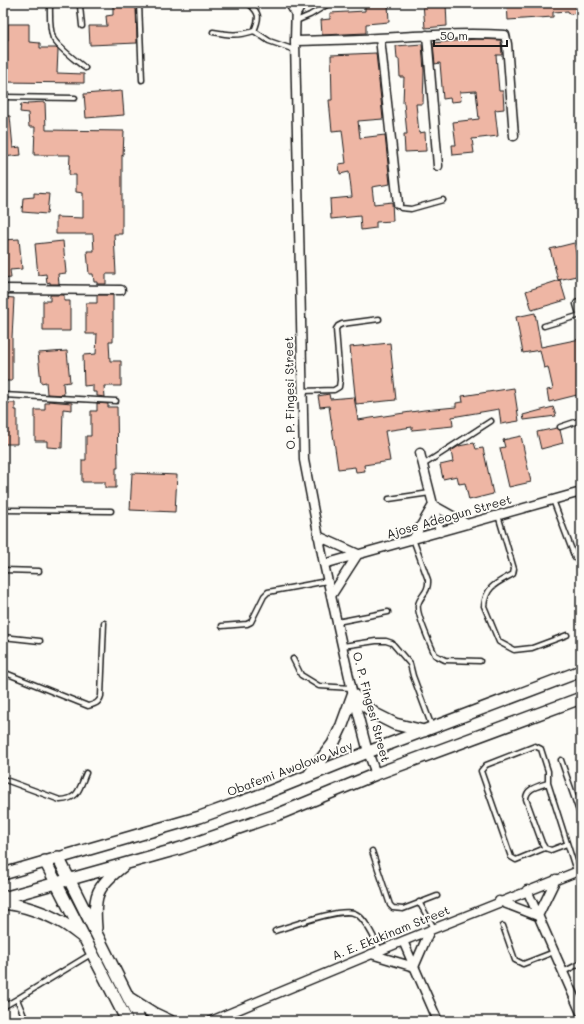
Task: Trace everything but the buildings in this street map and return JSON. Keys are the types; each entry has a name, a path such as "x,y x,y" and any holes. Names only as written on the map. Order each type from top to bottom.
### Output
{"main road":[{"name":"Obafemi Awolowo Way","path":"3,874 200,817 581,671"},
{"path":"309,776 333,744 342,725 352,692 376,714 396,724 429,730"},
{"path":"3,898 181,848 279,814 376,774 581,698"},
{"path":"58,857 91,937"},
{"path":"45,861 56,882 128,998 140,1021"},
{"path":"126,864 108,878 99,891 94,908 91,937 93,953 127,1021"},
{"path":"3,903 18,904 34,910 91,937"},
{"path":"128,998 170,1021"}],"street":[{"path":"290,3 296,17"},
{"name":"O. P. Fingesi Street","path":"296,3 295,50 304,460 318,536 352,692 368,752 376,774"},
{"path":"296,17 302,3"},
{"path":"295,41 427,35 505,35 514,136"},
{"path":"427,35 438,166"},
{"path":"380,38 398,204"},
{"path":"3,289 121,290"},
{"path":"579,303 581,315"},
{"path":"420,453 440,532"},
{"name":"Ajose Adeogun Street","path":"324,564 581,492"},
{"path":"433,505 467,524"},
{"path":"413,540 433,505"},
{"path":"318,536 358,554 331,596"},
{"name":"A. E. Ekukinam Street","path":"211,1021 380,950 578,870"},
{"path":"538,916 556,879"},
{"path":"527,890 581,1013"},
{"path":"499,902 538,916"},
{"path":"414,967 432,929"},
{"path":"403,941 438,1021"},
{"path":"371,954 414,967"}],"lane":[{"path":"81,3 82,26"},
{"path":"139,3 142,80"},
{"path":"213,32 242,35 254,31 258,21 256,10 248,3"},
{"path":"296,17 310,15 330,3"},
{"path":"50,4 50,22 54,38 58,44 85,68"},
{"path":"254,31 269,41 295,50"},
{"path":"3,97 75,98"},
{"path":"398,204 401,208 411,209 443,200"},
{"path":"544,326 581,315"},
{"path":"302,392 334,390 339,387 340,380 336,329 338,326 342,324 379,319"},
{"path":"3,395 116,401"},
{"path":"560,427 581,420"},
{"path":"423,466 491,421"},
{"path":"389,499 430,493"},
{"path":"553,500 574,558"},
{"path":"3,510 111,511"},
{"path":"498,515 514,569 513,574 492,585 484,602 484,606 499,642 514,650 532,648 567,635"},
{"path":"413,540 428,580 428,585 424,595 418,603 418,611 435,656 445,660 480,661"},
{"path":"3,570 39,571"},
{"path":"222,626 247,624 251,622 264,596 268,592 328,581"},
{"path":"337,622 388,612"},
{"path":"3,672 88,706 95,704 99,701 101,696 104,623"},
{"path":"3,636 40,642"},
{"path":"342,646 376,641 386,641 392,643 410,664 429,730"},
{"path":"293,659 302,675 319,686 352,692"},
{"path":"567,844 552,850 545,848 516,860 510,856 481,770 486,765 535,746 540,749 548,771 548,783 567,844 578,870"},
{"path":"561,760 581,817"},
{"path":"3,779 60,800 68,800 77,794 86,773"},
{"path":"545,848 526,799 526,795 529,791 548,783"},
{"path":"372,851 390,904 393,908 403,909 437,896"},
{"path":"419,902 432,929"},
{"path":"275,931 332,913 347,911 356,914 365,923 380,950"},
{"path":"503,926 515,960 518,963 523,964 554,952"},
{"path":"3,1007 93,953"},
{"path":"563,972 581,964"},
{"path":"17,999 26,1021"}]}
